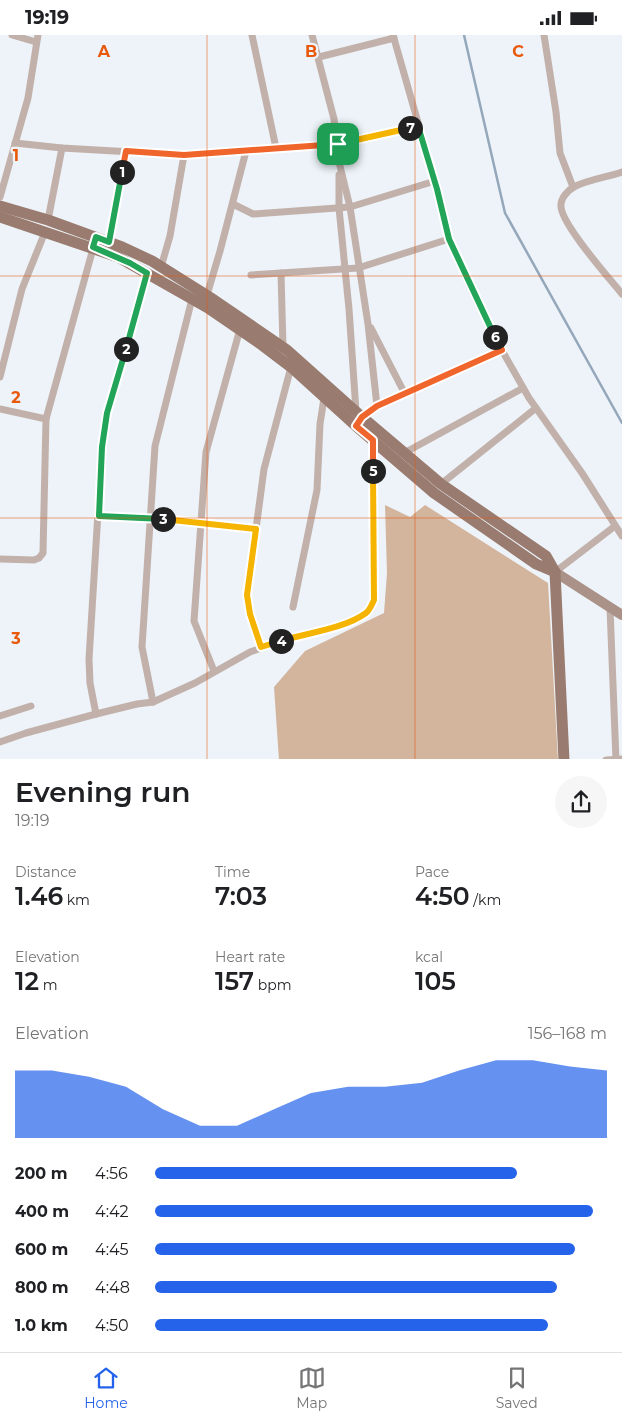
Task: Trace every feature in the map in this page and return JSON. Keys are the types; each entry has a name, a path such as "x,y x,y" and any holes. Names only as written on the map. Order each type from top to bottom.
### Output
{"main road":[{"path":"0,205 46,226 94,242 192,299 240,329 291,367 324,398 358,418"},
{"path":"0,217 46,226"},
{"path":"94,242 109,242 161,267 207,295 283,347 434,493 536,564 555,572 622,615"},
{"path":"377,436 406,452 441,484 546,556 555,572 564,759"}],"street":[{"path":"0,197 28,98 37,39 12,35"},
{"path":"252,35 276,148"},
{"path":"312,35 334,119 340,162 350,207 377,406"},
{"path":"544,35 556,112 560,153 573,187"},
{"path":"319,57 393,37 449,239 491,331 523,388 582,473 622,536"},
{"path":"15,143 62,148 184,155 338,144 418,126"},
{"path":"0,377 22,289 46,226 62,148"},
{"path":"109,242 126,151"},
{"path":"207,295 246,151"},
{"path":"161,267 170,236 184,155"},
{"path":"340,162 339,208 358,418 377,406 502,350"},
{"path":"622,172 573,187 563,197 560,206 562,215 594,260 622,293"},
{"path":"233,204 253,213 350,207 434,181"},
{"path":"251,275 358,268 449,239"},
{"path":"0,559 34,560 43,553 46,419 94,242"},
{"path":"96,714 90,683 89,659 102,447 107,413 147,273"},
{"path":"281,273 283,347"},
{"path":"613,283 622,280"},
{"path":"153,702 142,647 155,446 192,299"},
{"path":"367,322 405,394"},
{"path":"214,671 194,621 206,452 240,329"},
{"path":"261,647 250,614 247,595 264,469 291,367"},
{"path":"406,452 523,388"},
{"path":"293,607 317,490 320,424 324,398"},
{"path":"441,484 536,408"},
{"path":"0,409 46,419"},
{"path":"0,742 96,714 153,702 195,683 241,655 261,647 309,635 367,612 374,600 372,511 377,436"},
{"path":"99,516 151,518 256,529"},
{"path":"555,572 615,526"},
{"path":"606,759 618,759 610,608"},
{"path":"0,716 31,706"}],"building":[{"path":"385,505 410,517 425,505 548,583 558,759 279,759 274,687 305,651 384,613 387,573"}],"waterway":[{"path":"464,35 505,213 622,423"}],"route":[{"path":"418,126 437,189 449,239 491,331 502,350 377,406 362,417 356,426 373,440 374,600 367,612 358,617 329,629 261,647 250,614 247,595 256,529 151,518 99,516 102,447 107,413 147,273 118,257 93,247 96,237 109,242 126,151 184,155 338,144 418,126"}]}
